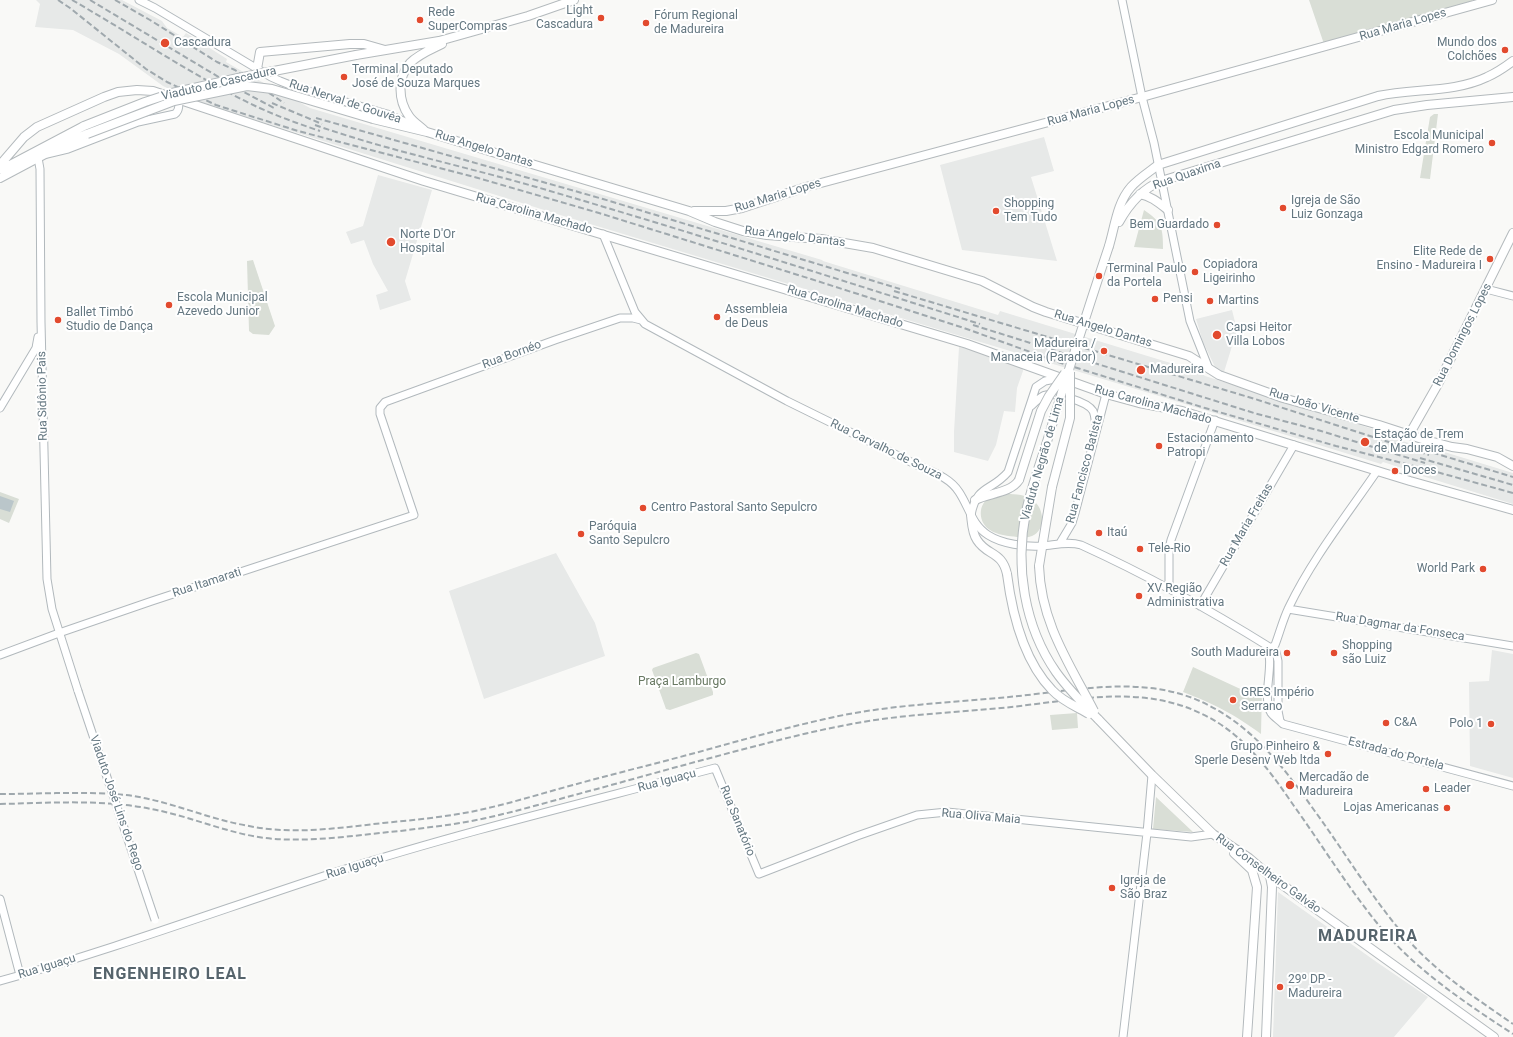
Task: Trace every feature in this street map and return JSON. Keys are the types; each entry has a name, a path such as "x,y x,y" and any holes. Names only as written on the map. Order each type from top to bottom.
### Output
{"main road":[{"name":"Rua Nerval de Gouvêa","path":"139,0 271,77 295,87 387,114 427,132"},
{"path":"552,8 558,0"},
{"path":"427,132 413,120 405,109 400,91 403,76 412,62 423,54 455,37 574,0"},
{"path":"1122,0 1142,97 1154,143 1190,321 1209,370"},
{"name":"Rua Maria Lopes","path":"689,211 710,212 738,209 806,187 1142,97 1492,0"},
{"name":"Viaduto de Cascadura","path":"0,169 84,126 172,93 238,78 356,55 422,45 455,37"},
{"path":"257,69 260,52 350,44 364,44 386,50"},
{"name":"Rua Quaxima","path":"1114,232 1120,207 1127,193 1135,183 1158,165 1378,96 1396,92 1447,87 1476,81 1487,77 1513,61"},
{"name":"Viaduto de Cascadura","path":"0,178 64,144 174,101 247,86 272,89 373,119"},
{"name":"Rua Carolina Machado","path":"0,165 32,130 104,97 124,91 153,91 418,179 967,344 1106,394 1138,403 1182,411 1215,420 1377,471 1513,510"},
{"name":"Rua Quaxima","path":"1114,232 1129,205 1150,186 1161,181 1394,110 1427,105 1513,97"},
{"path":"41,156 58,153 138,122 175,114 178,110 179,104 177,99"},
{"name":"Rua Angelo Dantas","path":"373,119 427,132 689,211 715,222 756,234 841,242 874,248 954,272 991,285 1033,307 1046,312 1189,356 1209,370"},
{"name":"Rua Sidônio Pais","path":"41,156 41,322 47,579 52,609 78,689"},
{"path":"1183,158 1181,163 1183,169 1190,172"},
{"path":"1140,194 1154,199 1168,210"},
{"name":"Viaduto Negrão de Lima","path":"1098,719 1070,691 1055,671 1039,642 1027,606 1022,570 1022,542 1026,512 1070,366 1114,232"},
{"name":"Rua Domingos Lopes","path":"1409,435 1438,384 1513,233"},
{"name":"Rua Carvalho de Souza","path":"603,234 635,312 645,324 787,401 949,480 960,492 978,526 990,536 1003,541 1024,545 1042,546 1060,543 1073,543 1081,545 1131,568 1169,588 1269,647"},
{"path":"1486,289 1513,296"},
{"name":"Rua Bornéo","path":"414,515 380,414 380,408 385,402 620,318 633,318 641,320"},
{"path":"0,408 36,348 41,322"},
{"path":"975,500 1013,487 1020,480 1041,411 1049,396 1070,366"},
{"path":"1070,366 1070,418 1052,487 1039,566 1040,584 1048,618 1057,641 1098,719"},
{"name":"Rua João Vicente","path":"1209,370 1283,398 1452,447 1467,449 1497,457 1513,466"},
{"path":"1060,378 1045,381 1039,384 1034,393 1008,472 1000,480 982,491 975,500 971,515 973,532 976,539 985,548 999,557 1005,566 1009,592 1019,632 1029,655 1042,678 1053,691 1064,700 1098,719"},
{"path":"1030,408 1038,399 1052,394 1078,401 1087,405 1092,410 1096,428"},
{"name":"Rua Fancisco Batista","path":"1060,543 1076,513 1096,428 1106,394"},
{"path":"1169,588 1169,549 1171,540 1215,420"},
{"name":"Rua Maria Freitas","path":"1200,606 1294,445"},
{"path":"1269,647 1275,645 1288,608 1315,561 1377,471"},
{"name":"Rua Itamarati","path":"0,655 59,633 414,515"},
{"name":"Rua Dagmar da Fonseca","path":"1288,608 1513,646"},
{"name":"Estrada do Portela","path":"1269,647 1276,652 1278,661 1278,711 1280,721 1283,724 1513,786"},
{"name":"Viaduto José Lins do Rego","path":"78,689 159,931"},
{"name":"Rua Conselheiro Galvão","path":"1098,719 1152,775 1213,834 1249,858 1270,876 1494,1037"},
{"name":"Rua Sanatório","path":"715,768 759,874"},
{"name":"Rua Iguaçu","path":"0,981 159,931 368,862 462,835 715,768"},
{"path":"1123,1037 1148,833 1152,775"},
{"name":"Rua Oliva Maia","path":"759,874 857,836 917,815 932,813 947,812 1191,837 1213,834"},
{"path":"1226,844 1252,870 1256,885 1247,1037"},
{"path":"1266,1037 1272,887 1270,876"},
{"path":"0,899 20,975"}],"shaded area":[{"path":"36,0 122,0 162,21 167,28 183,37 186,33 227,59 226,62 310,108 822,260 998,315 1000,311 1200,372 1205,376 1382,432 1384,435 1421,447 1428,447 1513,473 1513,504 1419,475 1417,473 1383,462 1381,464 557,214 192,100 163,86 119,54 73,30 35,27 40,4"},
{"name":"Shopping Tem Tudo","path":"1044,137 1054,171 1031,177 1057,261 962,250 940,165"},
{"name":"Norte D'Or Hospital","path":"378,175 432,190 405,281 411,300 380,310 376,295 388,291 373,264 364,240 351,244 346,232 363,226"},
{"path":"1232,310 1237,330 1224,372 1216,369 1203,342 1196,319"},
{"path":"959,347 980,350 1022,364 1023,371 1017,388 1015,412 1004,411 996,445 988,461 954,452"},
{"path":"0,496 14,501 10,512 0,509"},
{"path":"556,553 595,623 605,656 484,699 449,591"},
{"name":"Polo 1","path":"1492,650 1513,654 1513,778 1470,766 1469,682 1489,681"},
{"path":"1278,892 1428,997 1394,1037 1273,1037"}],"green space":[{"path":"1309,0 1472,0 1472,3 1324,44"},
{"path":"1434,114 1438,114 1430,179 1420,178 1430,117"},
{"path":"1144,210 1155,218 1160,226 1163,236 1163,249 1134,247"},
{"path":"253,260 275,326 269,335 253,334 249,331 247,261"},
{"path":"0,492 19,499 9,523 0,519"},
{"path":"1006,494 1025,496 1035,502 1042,515 1040,529 1037,533 1029,537 1017,537 996,533 986,527 981,518 981,508 983,504 991,497"},
{"name":"Praça Lamburgo","path":"696,653 699,654 713,695 670,710 666,709 652,670 653,668"},
{"name":"GRES Império Serrano","path":"1193,667 1249,693 1251,690 1262,690 1261,734 1224,710 1183,692"},
{"path":"1077,713 1078,728 1052,730 1050,715"},
{"path":"1156,797 1193,832 1153,829"}],"railway":[{"path":"58,0 146,69 167,82 216,105 298,131 478,178 599,213 964,328 1058,362 1205,408 1336,446 1513,493"},
{"path":"72,0 241,99 260,108 320,131"},
{"path":"90,0 242,91 276,109"},
{"path":"115,0 217,62 235,70 284,103"},
{"path":"272,103 322,124"},
{"path":"316,118 603,199 900,289"},
{"path":"315,125 403,152 521,183 604,207 980,324"},
{"path":"894,291 1255,399 1429,455"},
{"path":"973,325 1254,413 1321,431 1425,463"},
{"path":"1424,450 1513,477"},
{"path":"1420,458 1513,485"},
{"path":"0,794 79,793 126,795 142,797 233,823 266,829 333,829 475,811 776,731 870,710 1009,697 1084,688 1135,687 1160,689 1185,695 1208,705 1225,714 1254,738 1292,780 1379,904 1403,934 1441,971 1513,1024"},
{"path":"0,804 76,802 114,804 165,812 251,836 299,840 333,838 433,827 482,819 532,807 774,741 860,722 1076,699 1102,697 1152,699 1176,704 1200,713 1229,730 1253,752 1274,778 1355,895 1391,940 1440,984 1513,1034"}],"place":[{"name":"Light Cascadura","path":"601,18"},
{"name":"Rede SuperCompras","path":"420,20"},
{"name":"Fórum Regional de Madureira","path":"646,23"},
{"name":"Cascadura","path":"165,43"},
{"name":"Mundo dos Colchões","path":"1505,50"},
{"name":"Terminal Deputado José de Souza Marques","path":"344,77"},
{"name":"Escola Municipal Ministro Edgard Romero","path":"1492,143"},
{"name":"Igreja de São Luiz Gonzaga","path":"1283,208"},
{"name":"Shopping Tem Tudo","path":"996,211"},
{"name":"Bem Guardado","path":"1217,225"},
{"name":"Norte D'Or Hospital","path":"391,242"},
{"name":"Elite Rede de Ensino - Madureira I","path":"1490,259"},
{"name":"Copiadora Ligeirinho","path":"1195,272"},
{"name":"Terminal Paulo da Portela","path":"1099,276"},
{"name":"Pensi","path":"1155,299"},
{"name":"Martins","path":"1210,301"},
{"name":"Escola Municipal Azevedo Junior","path":"169,305"},
{"name":"Assembleia de Deus","path":"717,317"},
{"name":"Ballet Timbó Studio de Dança","path":"58,320"},
{"name":"Capsi Heitor Villa Lobos","path":"1217,335"},
{"name":"Madureira / Manaceia (Parador)","path":"1104,351"},
{"name":"Madureira","path":"1141,370"},
{"name":"Estação de Trem de Madureira","path":"1365,442"},
{"name":"Estacionamento Patropi","path":"1159,446"},
{"name":"Doces","path":"1395,471"},
{"name":"Centro Pastoral Santo Sepulcro","path":"643,508"},
{"name":"Itaú","path":"1099,533"},
{"name":"Paróquia Santo Sepulcro","path":"581,534"},
{"name":"Tele-Rio","path":"1140,549"},
{"name":"World Park","path":"1483,569"},
{"name":"XV Região Administrativa","path":"1139,596"},
{"name":"South Madureira","path":"1287,653"},
{"name":"Shopping são Luiz","path":"1334,653"},
{"name":"GRES Império Serrano","path":"1233,700"},
{"name":"C&A","path":"1386,723"},
{"name":"Polo 1","path":"1491,724"},
{"name":"Grupo Pinheiro & Sperle Desenv Web ltda","path":"1328,754"},
{"name":"Mercadão de Madureira","path":"1290,785"},
{"name":"Leader","path":"1426,789"},
{"name":"Lojas Americanas","path":"1447,808"},
{"name":"Igreja de São Braz","path":"1112,888"},
{"name":"29º DP - Madureira","path":"1280,987"}],"district":[{"name":"MADUREIRA","path":"1368,937"},
{"name":"ENGENHEIRO LEAL","path":"170,975"}]}
